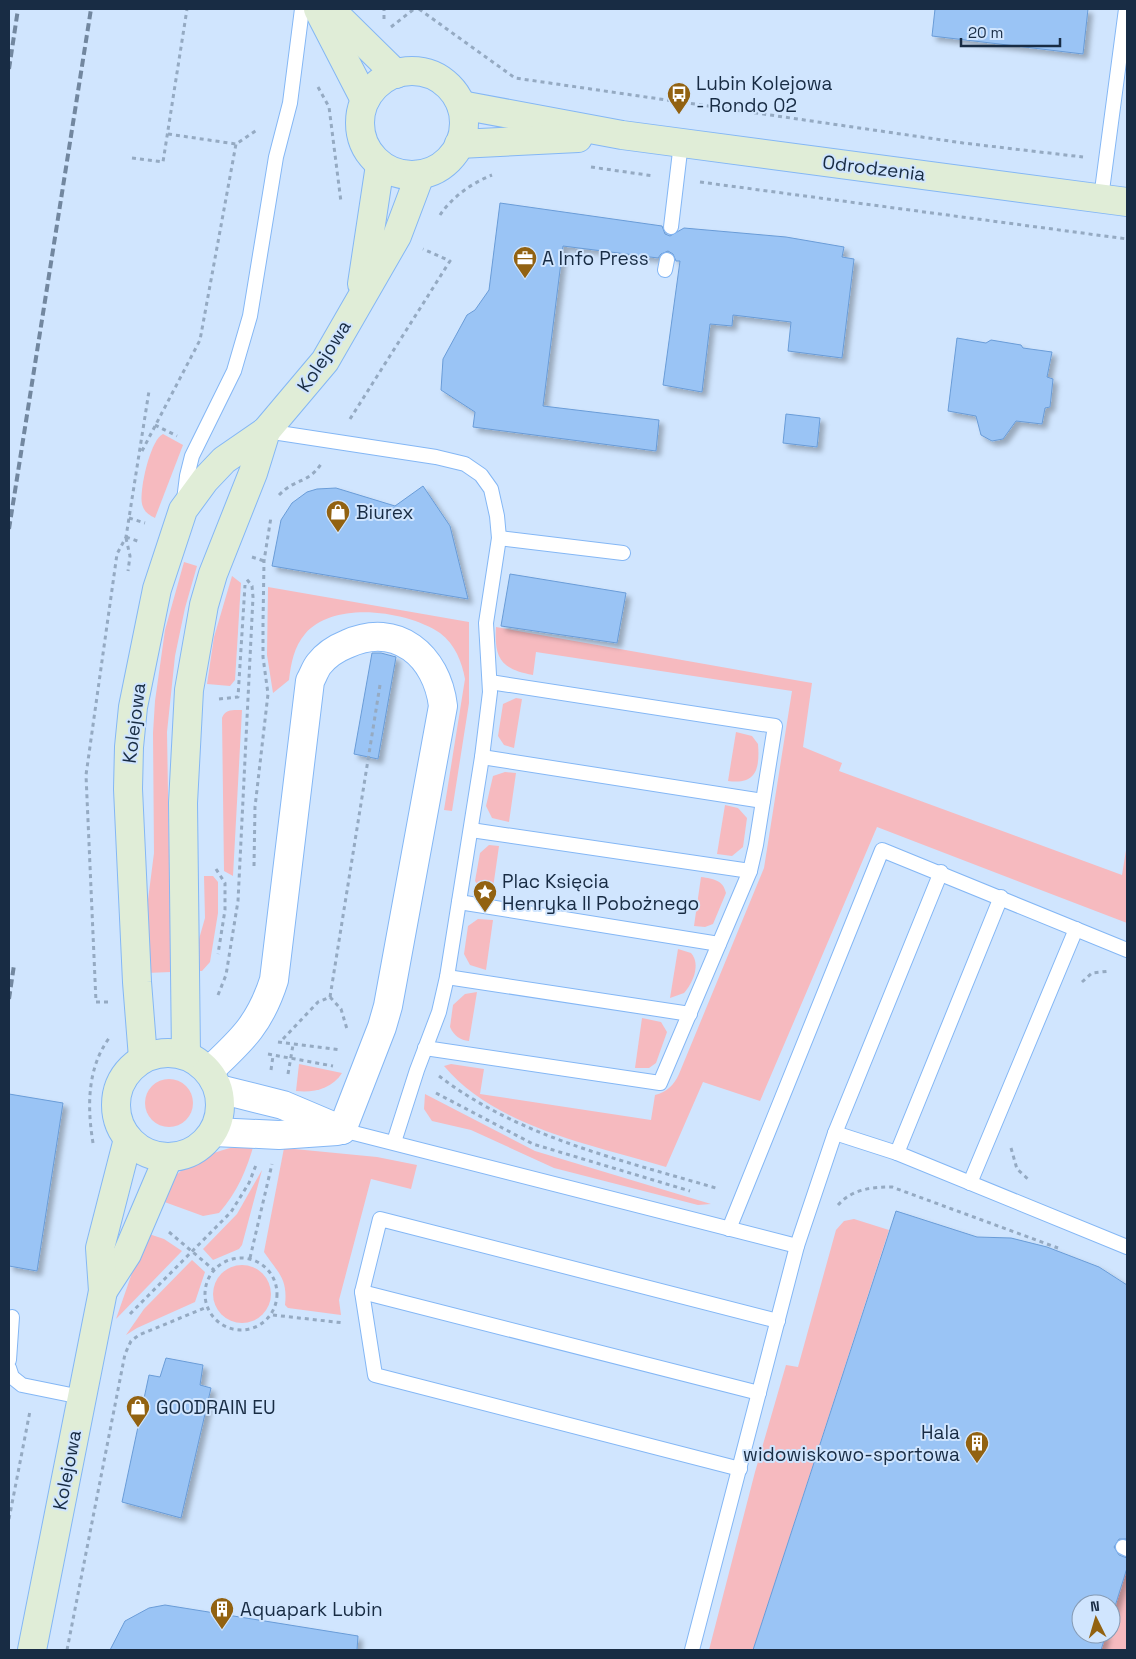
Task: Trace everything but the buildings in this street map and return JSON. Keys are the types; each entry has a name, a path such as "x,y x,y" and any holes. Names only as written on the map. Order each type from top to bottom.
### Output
{"street":[{"path":"318,9 365,100"},
{"path":"330,9 396,74"},
{"path":"416,72 435,77 455,94 464,118 460,144 450,158 437,169 420,175 406,176 392,172 380,165 367,152 361,135 360,118 365,100 372,88 383,79 396,74 416,72"},
{"name":"Odrodzenia","path":"461,106 622,135 1114,200"},
{"name":"Odrodzenia","path":"460,144 622,135"},
{"name":"Kolejowa","path":"359,300 380,165"},
{"name":"Kolejowa","path":"143,1058 128,808 129,747 133,707 148,627 169,550 183,510 205,480 224,460 266,431 326,361 397,236 420,175"},
{"name":"Kolejowa","path":"186,1055 184,980 184,754 189,690 204,605 217,565 253,473 266,431"},
{"path":"214,1080 256,1024 267,1002 274,980 310,681 319,664 335,649 356,640 374,636 388,637 407,644 431,667 441,692 443,706 388,1006 365,1073 342,1130"},
{"path":"171,1052 186,1055 199,1062 214,1080 221,1111 214,1132 202,1146 186,1155 168,1158 153,1155 139,1149 128,1139 120,1126 116,1110 117,1095 122,1080 131,1068 143,1058 157,1053 171,1052"},
{"path":"214,1080 267,1101 283,1105 342,1130"},
{"path":"214,1132 263,1134 342,1130"},
{"path":"103,1291 100,1248 128,1139"},
{"path":"103,1291 131,1246 168,1158"},
{"name":"Kolejowa","path":"32,1650 103,1291"}],"lane":[{"path":"183,510 187,476 192,456 234,371 248,324 276,156 290,103 302,9"},
{"path":"1114,200 1106,160 1126,9"},
{"path":"671,227 681,143"},
{"path":"266,431 436,457 465,464 481,476 491,489 497,516 499,538 486,623 490,682 482,758 447,977 439,1012 412,1085 394,1142"},
{"path":"499,538 623,553"},
{"path":"425,1048 660,1083 750,871 763,801 775,726 490,682"},
{"path":"482,758 763,801"},
{"path":"471,830 750,871"},
{"path":"729,1229 882,850 941,872 1127,950"},
{"path":"692,1650 797,1246 835,1133 941,872"},
{"path":"897,1153 1001,897"},
{"path":"459,902 719,944"},
{"path":"970,1183 1076,929"},
{"path":"447,977 690,1014"},
{"path":"342,1130 797,1246"},
{"path":"835,1133 897,1153 1127,1247"},
{"path":"740,1469 375,1375 362,1292 380,1219 778,1321"},
{"path":"362,1292 759,1393"},
{"path":"9,1360 12,1318"},
{"path":"9,1368 16,1382 34,1388 81,1397"}],"path":[{"path":"132,158 164,162 187,9"},
{"path":"389,28 414,9"},
{"path":"419,9 515,78 944,140 1106,160"},
{"path":"168,134 236,144 263,126"},
{"path":"140,454 200,340 236,144"},
{"path":"585,166 664,177"},
{"path":"435,223 445,207 466,189 493,175"},
{"path":"693,181 1127,239"},
{"path":"128,575 130,556 126,538 150,390"},
{"path":"126,538 169,550"},
{"path":"216,1000 226,975 238,901 253,597 252,586 246,577 217,565"},
{"path":"330,997 380,684"},
{"path":"1077,991 1081,982 1092,974 1104,970 1117,971"},
{"path":"330,997 341,1009 348,1036"},
{"path":"279,1043 318,1002 330,997"},
{"path":"94,1149 90,1120 91,1088 100,1049 112,1033"},
{"path":"244,1038 255,1049 273,1056 365,1073"},
{"path":"267,1101 273,1056"},
{"path":"412,1085 428,1089 543,1147 692,1192"},
{"path":"129,1315 231,1212 249,1183 256,1164 263,1134"},
{"path":"1012,1143 1013,1159 1017,1169 1029,1180"},
{"path":"835,1207 848,1196 859,1191 876,1187 892,1187 1063,1249"},
{"path":"237,1257 250,1258 261,1262 275,1280 278,1292 272,1315 263,1323 251,1329 238,1330 225,1326 214,1319 207,1307 205,1294 207,1281 214,1270 224,1261 237,1257"},
{"path":"67,1650 125,1354 131,1341 139,1335 207,1307"},
{"path":"272,1315 367,1325"},
{"path":"9,1519 34,1388"}],"shaded area":[{"path":"163,434 183,445 155,518 147,513 143,507 142,488 150,455 158,438"},
{"path":"184,562 197,566 185,608 175,656 167,732 171,972 146,973 145,923 154,853 153,733 155,701 165,630"},
{"path":"232,576 241,583 235,680 230,686 207,684 214,637"},
{"path":"268,587 469,622 469,703 452,811 444,810 465,679 460,660 450,642 440,633 426,625 409,619 371,612 334,616 318,623 305,634 298,644 289,680 273,693 267,655"},
{"path":"496,627 812,683 803,747 842,763 839,771 1122,875 1127,844 1127,923 877,827 760,1101 703,1082 666,1167 577,1141 517,1119 465,1087 444,1066 451,1064 484,1069 480,1094 651,1120 655,1095 670,1088 679,1074 764,868 792,691 536,652 533,675 522,673 507,666 498,655"},
{"path":"516,698 522,699 514,748 504,745 498,736 503,704"},
{"path":"242,710 233,876 224,871 222,718 227,712"},
{"path":"736,732 752,736 758,744 757,768 750,778 737,782 728,781"},
{"path":"505,772 516,773 509,822 492,818 486,806 493,776"},
{"path":"725,805 738,808 747,818 743,847 732,856 717,854"},
{"path":"489,845 499,846 492,895 482,892 475,881 480,853"},
{"path":"204,876 213,876 218,882 218,913 210,962 202,971 194,971 195,953 205,918"},
{"path":"701,877 720,883 723,885 726,893 713,924 705,927 694,926"},
{"path":"478,919 493,920 486,970 470,965 464,954 468,926"},
{"path":"678,949 691,953 694,957 696,968 693,979 684,993 670,998"},
{"path":"477,992 469,1041 460,1039 450,1027 453,1005 465,994"},
{"path":"642,1018 661,1022 667,1032 656,1063 649,1068 635,1068"},
{"path":"299,1064 342,1073 333,1083 322,1089 296,1091"},
{"path":"164,1079 174,1079 183,1083 189,1089 192,1094 192,1112 183,1123 174,1127 164,1127 155,1123 149,1117 145,1108 145,1098 149,1089 155,1083"},
{"path":"425,1094 535,1151 711,1204 698,1205 554,1168 471,1130 432,1121 424,1109"},
{"path":"254,1144 241,1180 219,1213 203,1216 159,1200 172,1180 198,1160 233,1147"},
{"path":"284,1148 377,1157 417,1165 411,1189 371,1179 339,1300 341,1315 288,1308 285,1305 285,1288 281,1276 264,1252"},
{"path":"262,1170 242,1245 239,1249 213,1260 203,1249 237,1214"},
{"path":"854,1219 889,1230 753,1650 709,1650 755,1472 786,1365 798,1367 836,1230 844,1221"},
{"path":"149,1234 164,1239 182,1251 116,1319 132,1273"},
{"path":"192,1260 205,1272 195,1302 137,1328 126,1335 144,1309"},
{"path":"242,1265 253,1267 266,1278 271,1294 269,1305 258,1318 242,1323 231,1321 218,1310 213,1294 215,1283 226,1270"},
{"path":"1127,1568 1126,1650 1101,1650 1103,1644 1121,1644 1121,1594 1119,1594"}],"railway":[{"path":"9,69 18,9"},
{"path":"9,529 91,9"},
{"path":"9,999 14,965"}],"place":[{"name":"Lubin Kolejowa - Rondo 02","path":"679,115"},
{"name":"A Info Press","path":"525,279"},
{"name":"Biurex","path":"338,533"},
{"name":"Plac Księcia Henryka II Pobożnego","path":"485,913"},
{"name":"GOODRAIN EU","path":"138,1428"},
{"name":"Hala widowiskowo-sportowa","path":"977,1464"},
{"name":"Aquapark Lubin","path":"222,1630"}]}
